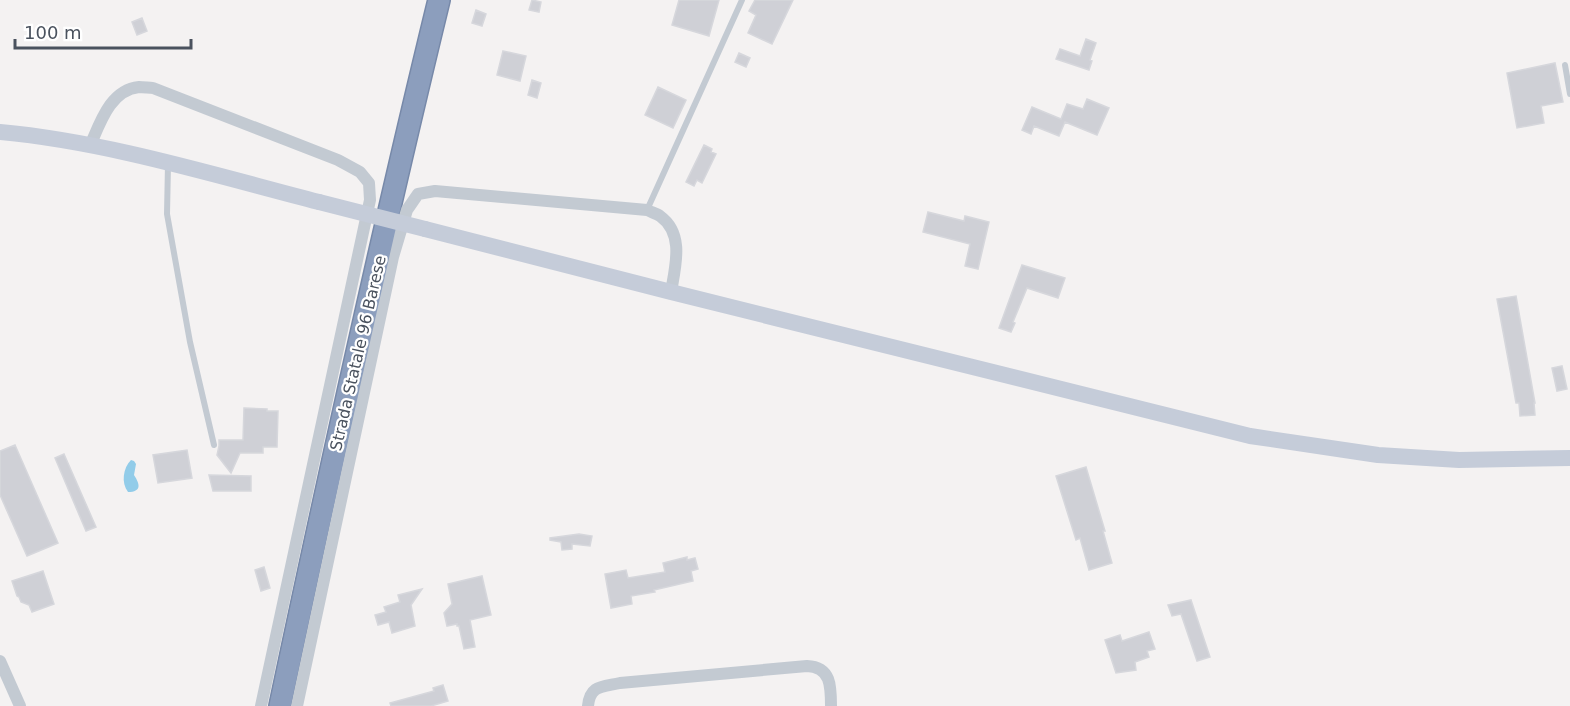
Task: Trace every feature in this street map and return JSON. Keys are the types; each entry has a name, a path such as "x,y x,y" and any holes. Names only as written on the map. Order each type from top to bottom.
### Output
{"highway":[{"name":"Strada Statale 96 Barese","path":"280,706 309,569 439,0"}],"street":[{"path":"90,146 104,112 118,95 138,87 153,88 338,160 360,172 369,183 370,200 261,706"},
{"path":"0,132 90,146 168,163 671,292 1250,436 1378,455 1459,460 1570,458"},
{"path":"297,706 393,257 406,210 418,194 435,191 647,210 661,217 674,232 677,251 671,292"},
{"path":"0,661 20,706"},
{"path":"588,706 590,695 596,688 620,683 815,666 825,672 829,679 831,706"}],"lane":[{"path":"647,210 742,0"},
{"path":"1565,65 1570,94"},
{"path":"168,163 167,214 190,342 214,445"}],"water":[{"path":"131,460 136,464 134,475 138,481 138,489 128,492 124,484 124,476"}],"building":[{"path":"532,0 541,2 539,12 529,10"},
{"path":"679,0 719,0 709,36 672,25"},
{"path":"755,0 793,0 772,44 748,33 756,15 749,11"},
{"path":"476,10 486,14 482,26 472,23"},
{"path":"142,18 147,31 137,35 132,22"},
{"path":"1086,39 1096,43 1089,70 1056,59 1060,49 1080,56"},
{"path":"503,51 526,56 520,81 497,75"},
{"path":"739,53 750,58 746,67 735,62"},
{"path":"1555,63 1563,102 1541,106 1544,123 1517,128 1507,73"},
{"path":"532,80 541,83 537,98 528,95"},
{"path":"658,87 686,100 673,128 645,115"},
{"path":"1087,99 1109,108 1097,135 1065,122 1059,136 1034,126 1031,134 1022,130 1032,107 1061,119 1067,104 1083,109"},
{"path":"704,145 716,154 702,183 697,180 694,186 686,182"},
{"path":"928,212 964,221 965,216 989,222 978,269 965,266 970,244 923,232"},
{"path":"1022,265 1065,278 1058,298 1027,288 1011,332 999,328"},
{"path":"1516,296 1535,403 1535,415 1520,416 1497,299"},
{"path":"1562,366 1567,389 1557,391 1552,368"},
{"path":"244,408 278,411 277,447 263,447 263,453 240,453 231,473 217,455 219,440 243,440"},
{"path":"15,445 58,543 27,556 0,495 0,451"},
{"path":"187,450 192,478 158,483 153,455"},
{"path":"64,454 96,527 86,531 55,458"},
{"path":"1086,467 1112,563 1089,570 1080,538 1076,540 1056,476"},
{"path":"209,475 251,476 251,491 213,491"},
{"path":"579,534 592,536 590,546 572,544 572,549 562,550 561,542 550,540 550,538"},
{"path":"687,557 687,560 695,558 698,569 691,571 693,581 631,596 632,604 611,608 605,574 626,570 628,578 665,572 663,563"},
{"path":"264,567 270,588 261,591 255,570"},
{"path":"43,571 54,604 32,612 29,605 21,602 17,596 12,581"},
{"path":"482,576 491,615 470,620 475,647 464,649 459,626 457,624 447,626 444,613 452,604 448,584"},
{"path":"422,589 411,605 415,626 392,633 389,622 378,625 375,615 386,612 384,607 400,602 398,595"},
{"path":"1191,600 1210,657 1197,661 1181,614 1172,616 1168,605"},
{"path":"1149,632 1155,649 1147,651 1149,657 1135,662 1136,670 1116,673 1105,640 1120,635 1122,641"},
{"path":"443,685 448,701 431,706 391,706 390,703 434,691 433,688"}]}
